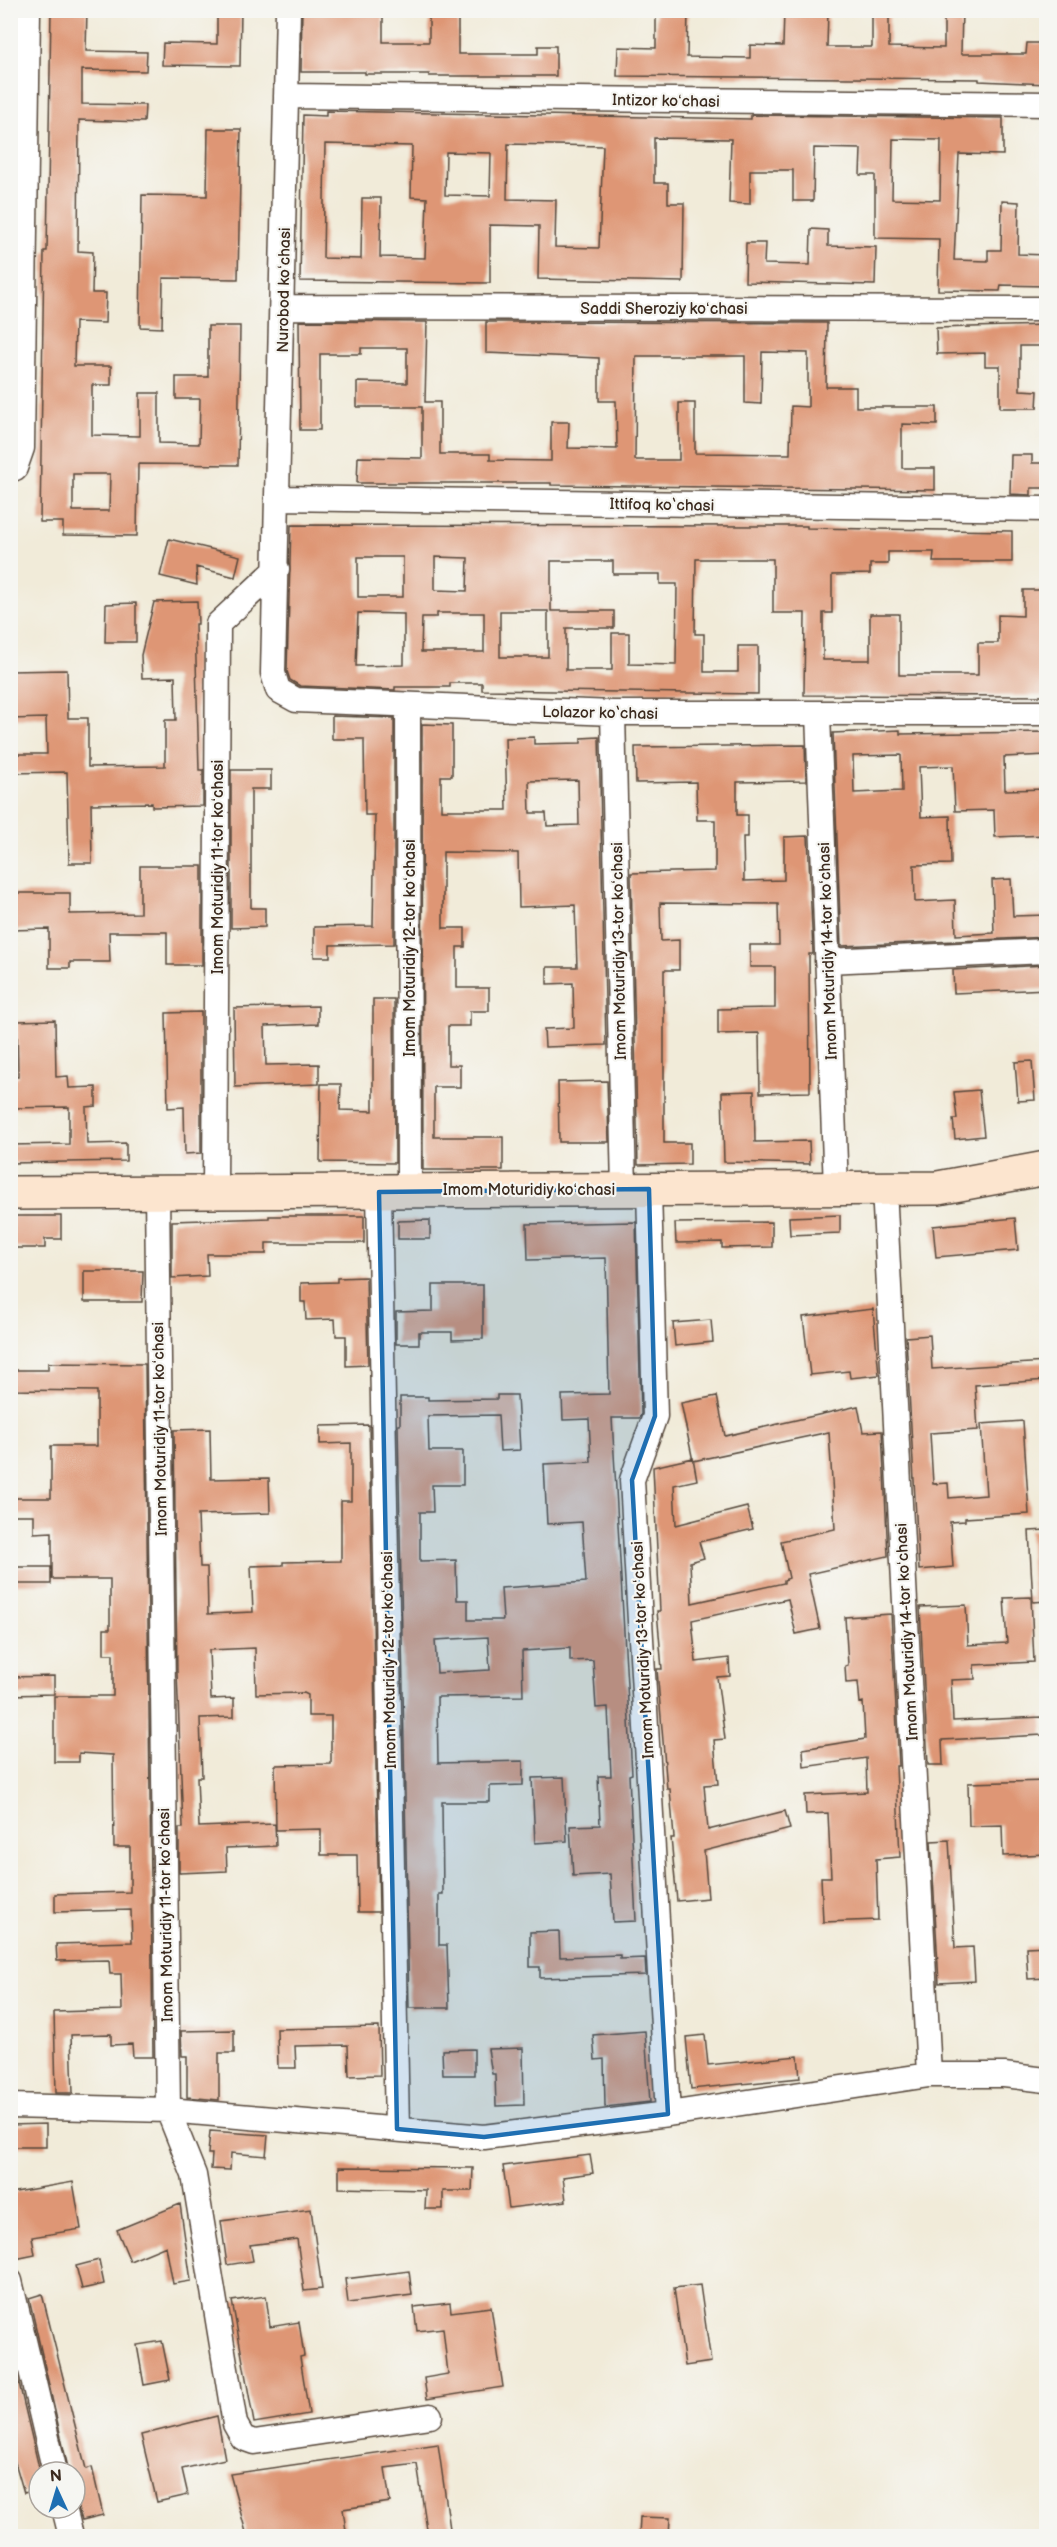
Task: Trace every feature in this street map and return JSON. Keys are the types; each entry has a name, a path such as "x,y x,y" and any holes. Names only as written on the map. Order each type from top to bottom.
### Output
{"street":[{"path":"10,470 15,468 22,448 28,10"},
{"name":"Nurobod koʻchasi","path":"277,569 288,10"},
{"name":"Intizor koʻchasi","path":"286,96 1047,104"},
{"name":"Saddi Sheroziy koʻchasi","path":"282,307 1047,309"},
{"name":"Ittifoq ko‘chasi","path":"278,498 1047,509"},
{"name":"Lolazor ko‘chasi","path":"277,569 273,673 278,690 296,700 613,713 1047,713"},
{"name":"Imom Moturidiy 11-tor koʻchasi","path":"215,1191 218,624 277,569"},
{"name":"Imom Moturidiy 12-tor koʻchasi","path":"397,2129 394,1191 408,706"},
{"name":"Imom Moturidiy 13-tor koʻchasi","path":"613,713 637,1189 655,1416 632,1480 668,2114"},
{"name":"Imom Moturidiy 14-tor koʻchasi","path":"818,714 836,1188"},
{"path":"827,961 1047,951"},
{"name":"Imom Moturidiy koʻchasi","path":"10,1193 938,1188 1047,1168"},
{"name":"Imom Moturidiy 14-tor koʻchasi","path":"884,1188 929,2075"},
{"name":"Imom Moturidiy 11-tor koʻchasi","path":"156,1192 168,2110 194,2175 235,2424 243,2438 254,2442 430,2416"},
{"path":"10,2106 168,2110 484,2137 668,2114 929,2075 1004,2075 1047,2080"},
{"path":"10,2281 52,2460"},
{"path":"67,2520 70,2536"}],"highlighted area":[{"path":"649,1189 655,1416 632,1480 668,2114 484,2137 397,2129 379,1192"}],"building":[{"path":"51,10 87,10 86,51 147,52 146,71 82,70 82,104 145,105 144,122 79,120 78,251 93,252 92,293 106,293 105,323 75,322 74,366 111,366 111,385 92,385 92,435 140,436 140,393 159,393 159,443 199,444 200,399 176,399 176,377 208,377 208,326 240,326 238,465 138,464 137,536 63,535 63,522 40,522 44,251 47,251","holes":["73,474 110,474 109,511 73,511"]},
{"path":"217,10 241,10 240,66 162,65 163,43 217,44"},
{"path":"302,10 383,10 383,42 429,42 429,10 458,10 458,54 538,54 538,46 556,46 556,76 429,76 429,74 365,74 365,72 301,72"},
{"path":"656,10 688,10 687,57 750,58 750,45 783,46 784,10 828,10 827,47 872,47 872,10 889,10 889,47 944,48 944,10 962,10 961,54 1026,54 1027,43 1047,43 1047,84 979,81 979,79 617,76 618,47 656,48"},
{"path":"326,111 751,119 751,115 1003,118 1003,155 959,154 954,260 988,261 988,250 1001,250 1002,201 1019,202 1018,254 1047,255 1047,286 1001,285 1000,291 938,290 939,239 875,238 875,175 860,175 861,149 814,148 813,201 793,201 793,170 750,170 750,204 729,203 731,139 654,138 654,183 668,183 668,203 684,203 683,282 538,279 539,226 490,225 490,283 300,281 303,115 326,116","holes":["893,139 941,140 940,200 892,199","325,144 412,146 411,197 427,198 425,258 380,257 381,198 362,198 361,259 323,258","508,144 603,146 599,248 555,247 556,200 507,199","446,152 491,153 490,196 445,195"]},
{"path":"208,129 241,129 238,279 163,278 162,328 140,327 142,195 207,196"},
{"path":"811,229 828,230 828,246 876,247 875,285 745,282 746,243 765,243 764,264 810,265"},
{"path":"299,321 427,322 425,402 440,402 440,454 490,454 490,460 551,461 551,422 569,422 568,448 617,449 616,401 599,401 599,358 486,353 486,322 827,323 826,387 856,387 856,407 937,407 937,425 902,424 902,468 935,468 935,490 551,485 551,483 357,483 358,457 422,458 422,407 357,407 357,382 407,383 407,348 361,348 361,354 320,354 320,430 300,430","holes":["762,352 808,353 808,407 791,406 790,454 695,453 695,403 679,403 679,460 635,460 636,356 745,356 745,403 761,404"]},
{"path":"1047,325 1047,346 1020,346 1020,390 1038,391 1037,408 1000,408 1000,366 985,366 985,353 937,354 936,328"},
{"path":"1011,455 1032,455 1032,463 1047,463 1047,488 1031,488 1031,495 1010,494"},
{"path":"291,525 807,526 807,528 1012,531 1012,562 933,562 934,552 888,552 888,564 870,564 870,574 832,575 832,613 823,613 823,660 870,660 870,614 899,614 899,675 978,675 978,643 998,643 998,615 1023,616 1023,590 1047,590 1047,696 804,695 805,613 773,613 773,559 696,559 695,634 704,634 704,672 738,672 738,646 758,646 758,694 482,690 482,683 450,683 450,687 395,687 395,690 300,686 290,680 287,671","holes":["358,557 403,557 403,597 358,597","435,557 468,558 467,591 435,590","551,561 613,561 613,574 660,574 660,584 677,584 676,665 629,664 629,633 612,633 612,670 566,670 566,628 614,628 614,611 551,611","500,611 548,611 548,657 500,657","358,613 404,614 404,665 356,666","437,613 484,613 484,652 421,652 422,617 437,617"]},
{"path":"169,539 240,556 235,577 196,567 197,585 160,576"},
{"path":"197,601 198,624 195,624 199,770 203,770 203,806 152,807 152,803 91,804 92,863 69,863 67,772 10,773 10,754 47,754 46,718 10,719 10,671 67,670 68,718 88,718 88,767 165,766 165,720 176,720 175,677 142,678 141,655 154,602"},
{"path":"136,603 136,642 105,642 106,604"},
{"path":"332,716 394,718 394,944 330,945 330,957 314,957 314,927 373,926 375,815 365,815 364,739 332,739"},
{"path":"422,724 452,725 452,776 441,776 441,810 507,810 505,738 534,737 534,744 581,743 581,738 599,737 606,1045 545,1047 544,1029 574,1028 573,983 547,984 547,967 577,967 575,905 519,907 518,853 443,852 443,928 465,928 465,947 457,947 457,988 489,988 489,1011 470,1011 470,1026 448,1026 448,1065 460,1065 460,1087 434,1087 434,1137 503,1137 503,1170 423,1170","holes":["578,780 579,825 547,826 546,813 530,813 529,781"]},
{"path":"900,730 900,734 1047,732 1047,755 1004,757 1005,790 1047,789 1047,835 995,837 994,810 955,811 953,766 919,767 921,817 950,816 951,864 914,865 915,902 955,900 956,935 994,933 992,880 1011,879 1013,916 1047,915 1047,937 841,946 833,733","holes":["901,755 902,791 854,793 853,756"]},
{"path":"805,745 806,781 737,782 737,815 748,815 748,837 743,837 744,881 784,880 784,837 808,836 813,954 809,954 810,1092 760,1093 759,1033 718,1034 718,1009 775,1008 775,967 750,967 750,945 779,945 778,904 660,903 661,941 679,940 679,970 664,970 664,1143 690,1143 690,1164 638,1165 631,873 715,871 715,820 697,820 696,782 636,783 635,747"},
{"path":"231,770 271,770 271,789 251,789 251,908 265,908 265,927 231,928"},
{"path":"140,866 202,866 202,965 167,965 167,932 109,932 110,962 70,962 70,968 49,968 49,929 10,930 10,893 70,893 70,914 140,913"},
{"path":"1047,965 1047,989 954,993 953,970"},
{"path":"373,999 394,999 395,1163 320,1162 321,1084 341,1084 340,1110 373,1111"},
{"path":"318,1006 318,1024 265,1026 266,1065 319,1064 319,1084 235,1087 234,1008"},
{"path":"201,1012 201,1153 185,1154 184,1107 168,1108 166,1013"},
{"path":"55,1020 56,1077 68,1076 69,1088 96,1087 96,1106 86,1107 87,1144 126,1143 126,1161 10,1163 10,1145 69,1144 69,1107 10,1108 10,1077 18,1077 17,1021"},
{"path":"1032,1061 1035,1100 1018,1101 1015,1062"},
{"path":"607,1081 609,1142 559,1142 558,1082"},
{"path":"979,1090 984,1136 955,1139 953,1119 957,1119 954,1092"},
{"path":"754,1091 755,1142 809,1141 810,1164 724,1162 722,1092"},
{"path":"840,1215 840,1233 790,1235 789,1217"},
{"path":"10,1216 61,1216 61,1239 45,1239 45,1248 10,1248"},
{"path":"269,1216 364,1216 364,1243 266,1243 266,1254 207,1254 208,1276 172,1278 172,1221 269,1218"},
{"path":"1015,1218 1018,1250 936,1257 933,1226"},
{"path":"430,1220 430,1239 398,1239 398,1221"},
{"path":"636,1222 641,1414 639,1418 612,1418 632,1774 629,1775 636,1921 613,1922 610,1874 573,1876 570,1826 600,1825 598,1776 611,1776 608,1707 596,1708 593,1660 570,1661 570,1648 522,1651 523,1696 437,1697 438,1763 523,1761 523,1785 490,1786 490,1802 442,1802 443,1894 439,1894 439,1945 447,1945 449,2008 409,2008 398,1425 400,1425 400,1397 428,1397 428,1400 497,1399 497,1395 517,1395 520,1450 500,1451 498,1415 428,1416 429,1451 463,1451 463,1485 432,1485 433,1512 420,1512 420,1561 456,1560 457,1600 468,1600 468,1620 503,1620 501,1588 586,1582 582,1522 547,1524 544,1464 591,1462 589,1419 563,1420 562,1395 609,1394 606,1258 528,1260 527,1224","holes":["488,1637 490,1670 437,1673 435,1640"]},
{"path":"772,1222 772,1247 722,1248 722,1242 676,1243 675,1223"},
{"path":"84,1271 143,1271 142,1302 84,1302"},
{"path":"366,1277 368,1365 346,1366 346,1336 336,1336 335,1319 306,1320 305,1302 301,1302 301,1283 337,1282 337,1278"},
{"path":"433,1285 483,1285 483,1339 452,1340 452,1332 419,1332 419,1344 396,1344 396,1312 433,1311"},
{"path":"873,1309 879,1375 850,1378 849,1371 810,1375 803,1317"},
{"path":"711,1320 713,1342 675,1346 673,1323"},
{"path":"930,1335 932,1369 1047,1362 1047,1380 975,1385 978,1430 930,1433 933,1484 948,1483 949,1498 986,1495 981,1424 1023,1421 1029,1514 965,1518 965,1521 950,1522 953,1567 919,1570 906,1337"},
{"path":"48,1363 145,1364 153,2057 133,2057 132,2044 111,2045 111,2034 71,2035 73,2093 56,2093 54,2012 122,2010 121,1974 110,1974 109,1960 57,1961 56,1944 132,1942 131,1910 55,1912 55,1894 130,1892 130,1847 114,1847 113,1755 79,1753 79,1762 54,1762 54,1696 113,1696 113,1654 104,1654 104,1629 110,1629 110,1579 52,1579 52,1532 34,1533 34,1515 10,1515 10,1498 51,1498 51,1446 97,1446 97,1391 10,1390 10,1370 48,1370"},
{"path":"717,1396 725,1436 858,1406 863,1432 882,1431 888,1556 808,1574 820,1629 796,1634 788,1599 692,1620 696,1662 729,1658 730,1676 717,1677 725,1739 714,1740 718,1784 704,1785 708,1830 785,1811 790,1829 704,1851 708,1898 677,1901 671,1838 674,1838 670,1789 667,1789 657,1669 662,1669 657,1611 660,1611 653,1467 692,1458 681,1403","holes":["829,1432 835,1529 781,1541 789,1578 784,1580 784,1583 692,1603 690,1562 704,1558 699,1542 753,1529 747,1507 676,1525 674,1485 697,1480 694,1461"]},
{"path":"369,1425 379,1912 358,1912 357,1855 321,1855 321,1829 276,1830 275,1765 331,1764 331,1716 308,1716 308,1695 304,1693 256,1694 255,1648 209,1650 211,1699 234,1698 234,1717 200,1718 202,1777 197,1777 199,1827 275,1824 276,1846 226,1848 227,1871 179,1873 179,1828 183,1828 177,1672 174,1430 210,1429 211,1479 269,1478 270,1513 198,1515 200,1567 207,1567 208,1614 253,1612 251,1566 283,1565 283,1562 341,1561 341,1501 351,1501 351,1443 320,1444 320,1426"},
{"path":"1047,1530 1047,1601 1033,1602 1029,1531"},
{"path":"10,1567 51,1567 51,1584 10,1584"},
{"path":"1031,1597 1034,1662 974,1665 975,1679 951,1680 953,1721 1042,1717 1043,1735 942,1740 943,1765 928,1765 920,1607 966,1605 968,1645 1007,1643 1004,1598"},
{"path":"891,1614 899,1766 896,1766 900,1857 876,1859 878,1920 823,1922 821,1877 831,1877 828,1813 806,1814 805,1795 867,1792 866,1758 804,1767 803,1749 865,1739 863,1702 860,1703 858,1682 846,1683 845,1666 848,1665 845,1617"},
{"path":"54,1676 54,1694 10,1695 10,1677"},
{"path":"564,1777 567,1841 535,1843 532,1778"},
{"path":"1047,1781 1047,1854 1003,1856 1002,1825 969,1826 968,1783"},
{"path":"949,1840 955,1948 973,1947 975,1981 939,1983 931,1841"},
{"path":"559,1931 560,1957 620,1955 620,1959 645,1958 646,1975 540,1978 540,1967 530,1967 530,1932"},
{"path":"1047,1946 1047,1978 1028,1979 1026,1947"},
{"path":"379,2027 380,2075 349,2076 348,2045 295,2046 296,2068 278,2068 277,2029"},
{"path":"234,2030 234,2053 219,2053 219,2100 187,2097 187,2056 182,2056 181,2031"},
{"path":"645,2031 650,2102 605,2107 604,2059 595,2060 593,2035"},
{"path":"705,2035 708,2065 798,2056 800,2078 691,2089 686,2037"},
{"path":"523,2048 524,2105 496,2106 495,2074 492,2074 488,2049"},
{"path":"474,2049 474,2075 443,2075 442,2050"},
{"path":"46,2124 46,2147 10,2147 10,2125"},
{"path":"210,2131 268,2135 266,2156 231,2153 230,2170 211,2169 212,2154 208,2154"},
{"path":"590,2155 593,2173 563,2177 566,2201 509,2208 503,2166"},
{"path":"339,2167 473,2168 472,2191 443,2191 443,2209 425,2209 426,2190 339,2188"},
{"path":"73,2182 81,2229 32,2237 35,2255 15,2259 10,2235 10,2193"},
{"path":"180,2204 191,2281 173,2284 166,2246 130,2261 117,2230"},
{"path":"311,2209 322,2289 304,2291 297,2239 250,2245 253,2261 227,2265 221,2221"},
{"path":"99,2260 104,2284 82,2289 76,2266"},
{"path":"409,2271 412,2295 348,2303 345,2279"},
{"path":"700,2285 711,2362 685,2366 674,2288"},
{"path":"42,2294 84,2460 66,2460 29,2298"},
{"path":"266,2296 270,2327 299,2322 304,2356 300,2357 309,2414 254,2423 232,2301"},
{"path":"450,2303 451,2312 491,2307 503,2387 427,2399 424,2378 448,2374 443,2328 417,2331 414,2307"},
{"path":"162,2341 170,2380 144,2385 137,2345"},
{"path":"10,2345 37,2460 27,2460 27,2492 24,2493 10,2445"},
{"path":"217,2416 225,2459 182,2469 188,2495 157,2502 141,2435"},
{"path":"438,2444 451,2536 428,2536 417,2464 385,2468 390,2502 343,2509 346,2531 337,2532 338,2536 247,2536 230,2474"},
{"path":"92,2467 103,2515 87,2519 87,2469"},
{"path":"640,2517 670,2518 669,2536 639,2536"}]}
